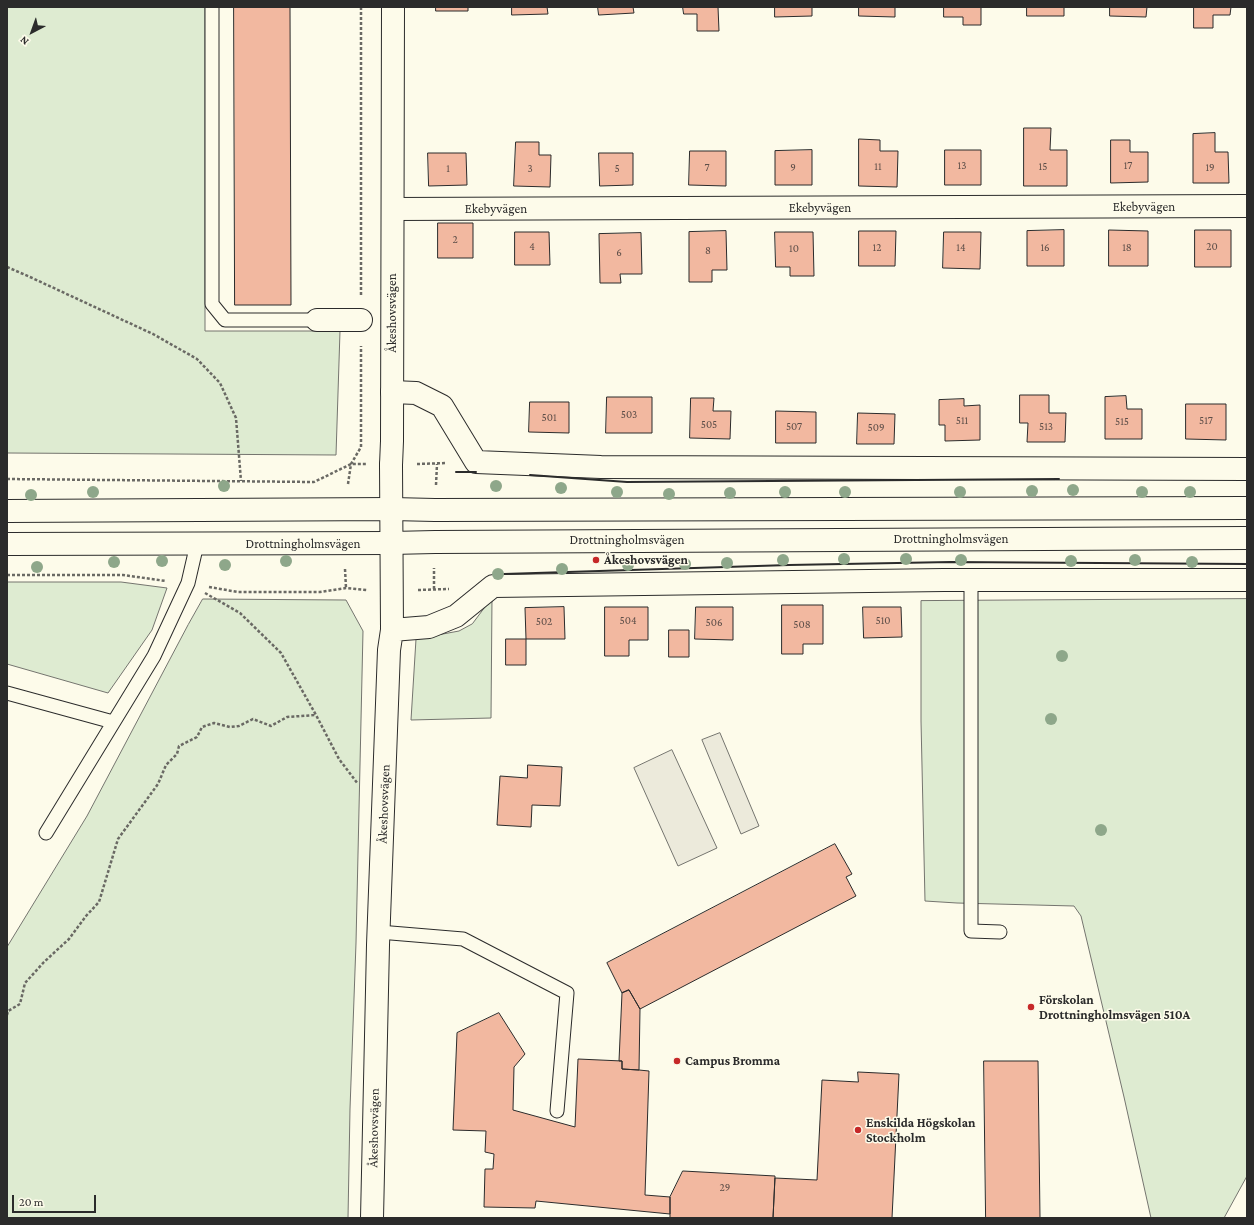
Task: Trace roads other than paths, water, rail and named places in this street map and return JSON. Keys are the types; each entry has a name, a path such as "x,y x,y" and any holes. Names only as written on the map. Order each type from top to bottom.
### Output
{"street":[{"name":"Åkeshovsvägen","path":"372,1218 379,932 389,650 392,630 391,465 393,7"},
{"name":"Ekebyvägen","path":"392,209 1247,206"},
{"path":"316,320 361,320"},
{"path":"392,392 416,393 442,406 476,462 601,466 1247,469"},
{"path":"7,511 1247,508"},
{"name":"Drottningholmsvägen","path":"7,544 1247,538"},
{"path":"392,630 429,627 456,616 493,586 971,580 1247,580"}],"lane":[{"path":"212,7 212,304 225,320 316,320"},
{"path":"46,833 154,656 188,584 197,544"},
{"path":"971,580 971,931 1000,932"},
{"path":"7,693 113,722"},
{"path":"379,932 463,939 567,993 557,1111"}],"place":[{"name":"Åkeshovsvägen","path":"596,560"},
{"name":"Förskolan Drottningholmsvägen 510A","path":"1031,1007"},
{"name":"Campus Bromma","path":"677,1061"},
{"name":"Enskilda Högskolan Stockholm","path":"858,1130"}]}
